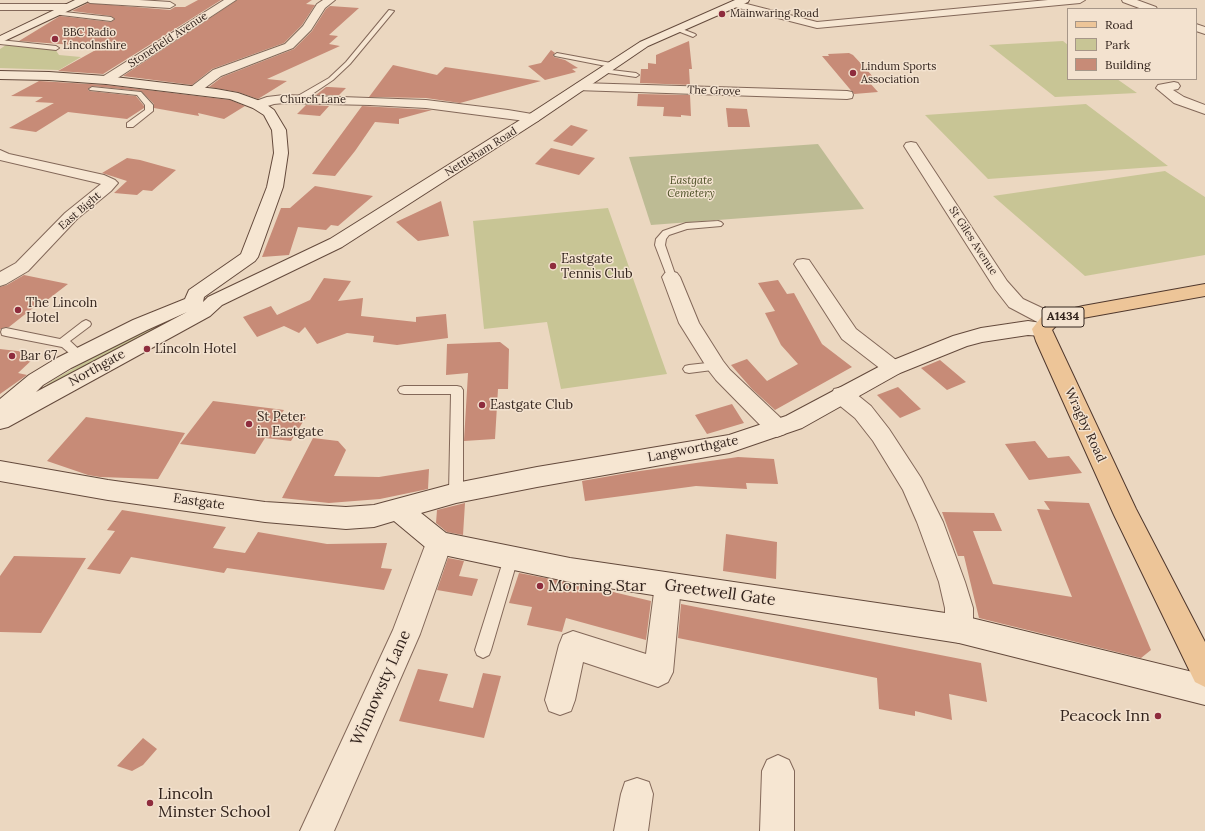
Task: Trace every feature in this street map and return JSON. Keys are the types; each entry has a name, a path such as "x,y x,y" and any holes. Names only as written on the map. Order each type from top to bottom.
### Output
{"main road":[{"name":"A1434","path":"1046,325 1083,312 1205,290"},
{"name":"Wragby Road","path":"1046,325 1046,341 1126,515 1205,672"}],"street":[{"path":"0,41 82,0"},
{"path":"90,0 135,1 170,5"},
{"name":"Stonefield Avenue","path":"103,85 231,0"},
{"path":"192,90 217,73 289,46 307,28 321,6 330,0"},
{"path":"739,2 817,26 1080,0"},
{"path":"1127,0 1149,8"},
{"name":"Nettleham Road","path":"215,300 336,243 533,118 644,44 739,2"},
{"path":"917,16 918,11 929,4"},
{"path":"0,7 69,7"},
{"path":"34,8 56,13"},
{"path":"0,75 49,76 103,85 151,85 192,90 233,96 258,105 269,113 275,120 279,130 282,153 275,187 249,257 256,270 268,276"},
{"path":"1174,86 1162,88 1179,100 1205,110"},
{"name":"The Grove","path":"580,87 847,95"},
{"name":"Church Lane","path":"258,105 278,99 426,104 533,118"},
{"name":"St Giles Avenue","path":"911,146 1001,285 1016,302 1046,325"},
{"name":"East Bight","path":"0,154 4,157 99,178 110,183 106,188 71,216 22,267 0,280"},
{"name":"Northgate","path":"193,303 196,294 249,257"},
{"path":"803,264 826,301 850,334 893,368"},
{"path":"671,277 689,323 716,366 723,375 777,428"},
{"name":"Northgate","path":"0,411 72,350 193,303 215,300"},
{"name":"Northgate","path":"0,421 203,312 215,300"},
{"name":"Langworthgate","path":"398,509 456,493 537,477 729,444 794,422 893,368 960,341 981,335 1046,325"},
{"path":"842,395 864,412 881,435 913,485 943,554 952,582 959,608 959,629"},
{"name":"Eastgate","path":"0,471 108,490 265,512 346,518 374,516 398,509"},
{"name":"Greetwell Gate","path":"398,509 439,543 570,570 959,629 1205,690"},
{"name":"Winnowsty Lane","path":"317,831 406,634 439,543"},
{"path":"560,700 573,645 658,672 668,585"},
{"path":"777,831 778,771"},
{"path":"631,831 637,794"}],"lane":[{"path":"299,99 331,79 348,63 368,40 373,31 392,11"},
{"path":"56,13 111,19"},
{"path":"677,29 693,34"},
{"path":"0,41 56,48"},
{"path":"557,55 636,75"},
{"path":"88,97 103,85 139,93 149,106 149,111 130,125"},
{"path":"128,100 151,85"},
{"path":"671,277 660,245 661,239 666,233 686,226 718,224"},
{"path":"72,350 65,340 86,324"},
{"path":"6,332 72,350"},
{"path":"689,369 716,366"},
{"path":"404,390 457,390 456,493"},
{"path":"483,650 511,558"}],"green space":[{"path":"1063,41 1067,44 1067,80 1118,80 1137,93 1055,97 989,45"},
{"path":"9,43 55,49 59,55 81,57 59,70 0,68 0,49"},
{"path":"1086,104 1168,166 988,179 925,115"},
{"name":"Eastgate Cemetery","path":"818,144 864,209 651,225 629,157"},
{"path":"1165,171 1205,197 1205,255 1085,276 993,196"},
{"name":"Eastgate Tennis Club","path":"608,208 667,374 561,389 547,322 484,329 473,221"},
{"path":"205,305 4,415 52,381 101,352 174,315"}],"building":[{"path":"198,0 221,0 103,74 58,71 101,47 19,41 60,16 111,22 115,19 111,16 72,11 88,3 170,10 175,7 185,7"},
{"path":"237,0 312,0 306,4 315,5 302,25 284,43 212,69 192,85 123,76"},
{"path":"330,6 359,8 329,35 338,36 329,44 340,46 267,79 287,81 258,99 238,92 209,87 222,77 294,49 312,31 326,9"},
{"path":"689,41 692,69 689,69 690,85 640,83 641,69 648,69 648,63 656,64 656,55"},
{"path":"551,50 555,53 553,55 554,57 565,60 578,68 572,69 576,72 545,80 528,66 541,63"},
{"name":"Lindum Sports Association","path":"849,53 853,55 877,81 869,82 878,92 854,94 822,56 829,56 828,54"},
{"path":"393,65 437,75 445,67 541,81 460,103 426,98 369,97"},
{"path":"39,81 106,85 230,100 245,106 224,119 198,113 199,116 154,108 154,104 141,91 92,86 88,89 89,91 136,96 144,108 127,119 68,112 36,132 9,128 54,103 35,102 43,97 11,96"},
{"path":"326,87 346,88 339,95 316,95"},
{"path":"638,94 690,95 691,116 663,116 664,107 637,106"},
{"path":"306,105 329,106 320,116 297,114"},
{"path":"362,106 432,110 399,119 399,124 375,122 335,176 312,174"},
{"path":"726,108 747,109 750,127 728,127"},
{"path":"571,125 588,130 572,146 553,141"},
{"path":"551,148 595,158 579,175 535,164"},
{"path":"127,158 176,170 152,191 143,190 137,195 114,193 127,181 102,173"},
{"path":"315,186 373,196 338,226 331,225 326,230 298,227 289,255 262,257 281,208 290,208"},
{"path":"441,201 449,236 418,241 396,222"},
{"path":"24,275 68,284 42,304 38,304 9,327 2,328 0,330 0,287 7,285"},
{"path":"324,278 351,281 338,301 363,298 361,316 416,322 416,317 446,314 448,338 397,345 373,342 374,336 347,333 317,344 305,327 299,333 284,326 257,337 243,317 271,306 277,315 310,300"},
{"path":"778,280 787,294 794,293 822,344 852,367 775,410 752,389 731,365 747,359 767,381 798,364 781,345 765,313 775,311 758,283"},
{"name":"Eastgate Club","path":"500,342 509,349 508,389 498,389 495,439 464,441 468,373 446,375 447,344"},
{"name":"The Lincoln Hotel","path":"0,349 26,352 21,356 34,358 18,373 27,375 0,394"},
{"path":"940,360 966,382 947,390 921,368"},
{"path":"898,387 921,409 900,418 877,395"},
{"name":"St Peter in Eastgate","path":"213,401 284,410 281,414 306,417 291,441 265,438 255,454 180,444"},
{"path":"732,404 744,423 707,434 695,415"},
{"path":"86,417 185,433 158,479 100,477 88,475 47,461"},
{"path":"313,438 338,441 346,450 334,476 379,477 429,469 428,489 380,499 329,503 282,498"},
{"path":"1035,441 1048,458 1069,456 1082,473 1029,480 1005,444"},
{"path":"738,457 774,459 778,484 746,483 747,489 696,486 585,501 582,481"},
{"path":"1044,501 1089,503 1151,650 1141,658 979,618 964,556 958,556 942,512 994,513 1002,531 973,531 993,584 1072,597 1037,509 1050,510"},
{"path":"465,503 463,535 447,532 436,523 437,510"},
{"path":"122,510 226,527 213,548 245,553 258,532 327,544 387,543 381,568 392,569 384,590 227,568 224,573 131,557 120,574 87,569 115,531 107,530"},
{"path":"726,534 777,542 776,579 723,571"},
{"path":"14,556 86,558 41,633 0,632 0,576"},
{"path":"448,558 464,561 459,576 478,579 472,596 437,590"},
{"path":"519,573 588,586 651,601 646,640 566,618 562,632 527,625 532,607 509,603"},
{"path":"681,604 981,663 987,702 949,694 952,720 915,711 915,716 879,709 877,678 678,638"},
{"path":"418,669 448,674 439,701 473,708 483,673 501,676 484,738 399,721"},
{"path":"143,738 157,749 143,765 132,771 117,766"}],"place":[{"name":"Mainwaring Road","path":"722,14"},
{"name":"BBC Radio Lincolnshire","path":"55,39"},
{"name":"Lindum Sports Association","path":"853,73"},
{"name":"Eastgate Tennis Club","path":"553,266"},
{"name":"The Lincoln Hotel","path":"18,310"},
{"name":"Lincoln Hotel","path":"147,349"},
{"name":"Bar 67","path":"12,356"},
{"name":"Eastgate Club","path":"482,405"},
{"name":"St Peter in Eastgate","path":"249,424"},
{"name":"Morning Star","path":"540,586"},
{"name":"Peacock Inn","path":"1158,716"},
{"name":"Lincoln Minster School","path":"150,803"}]}
